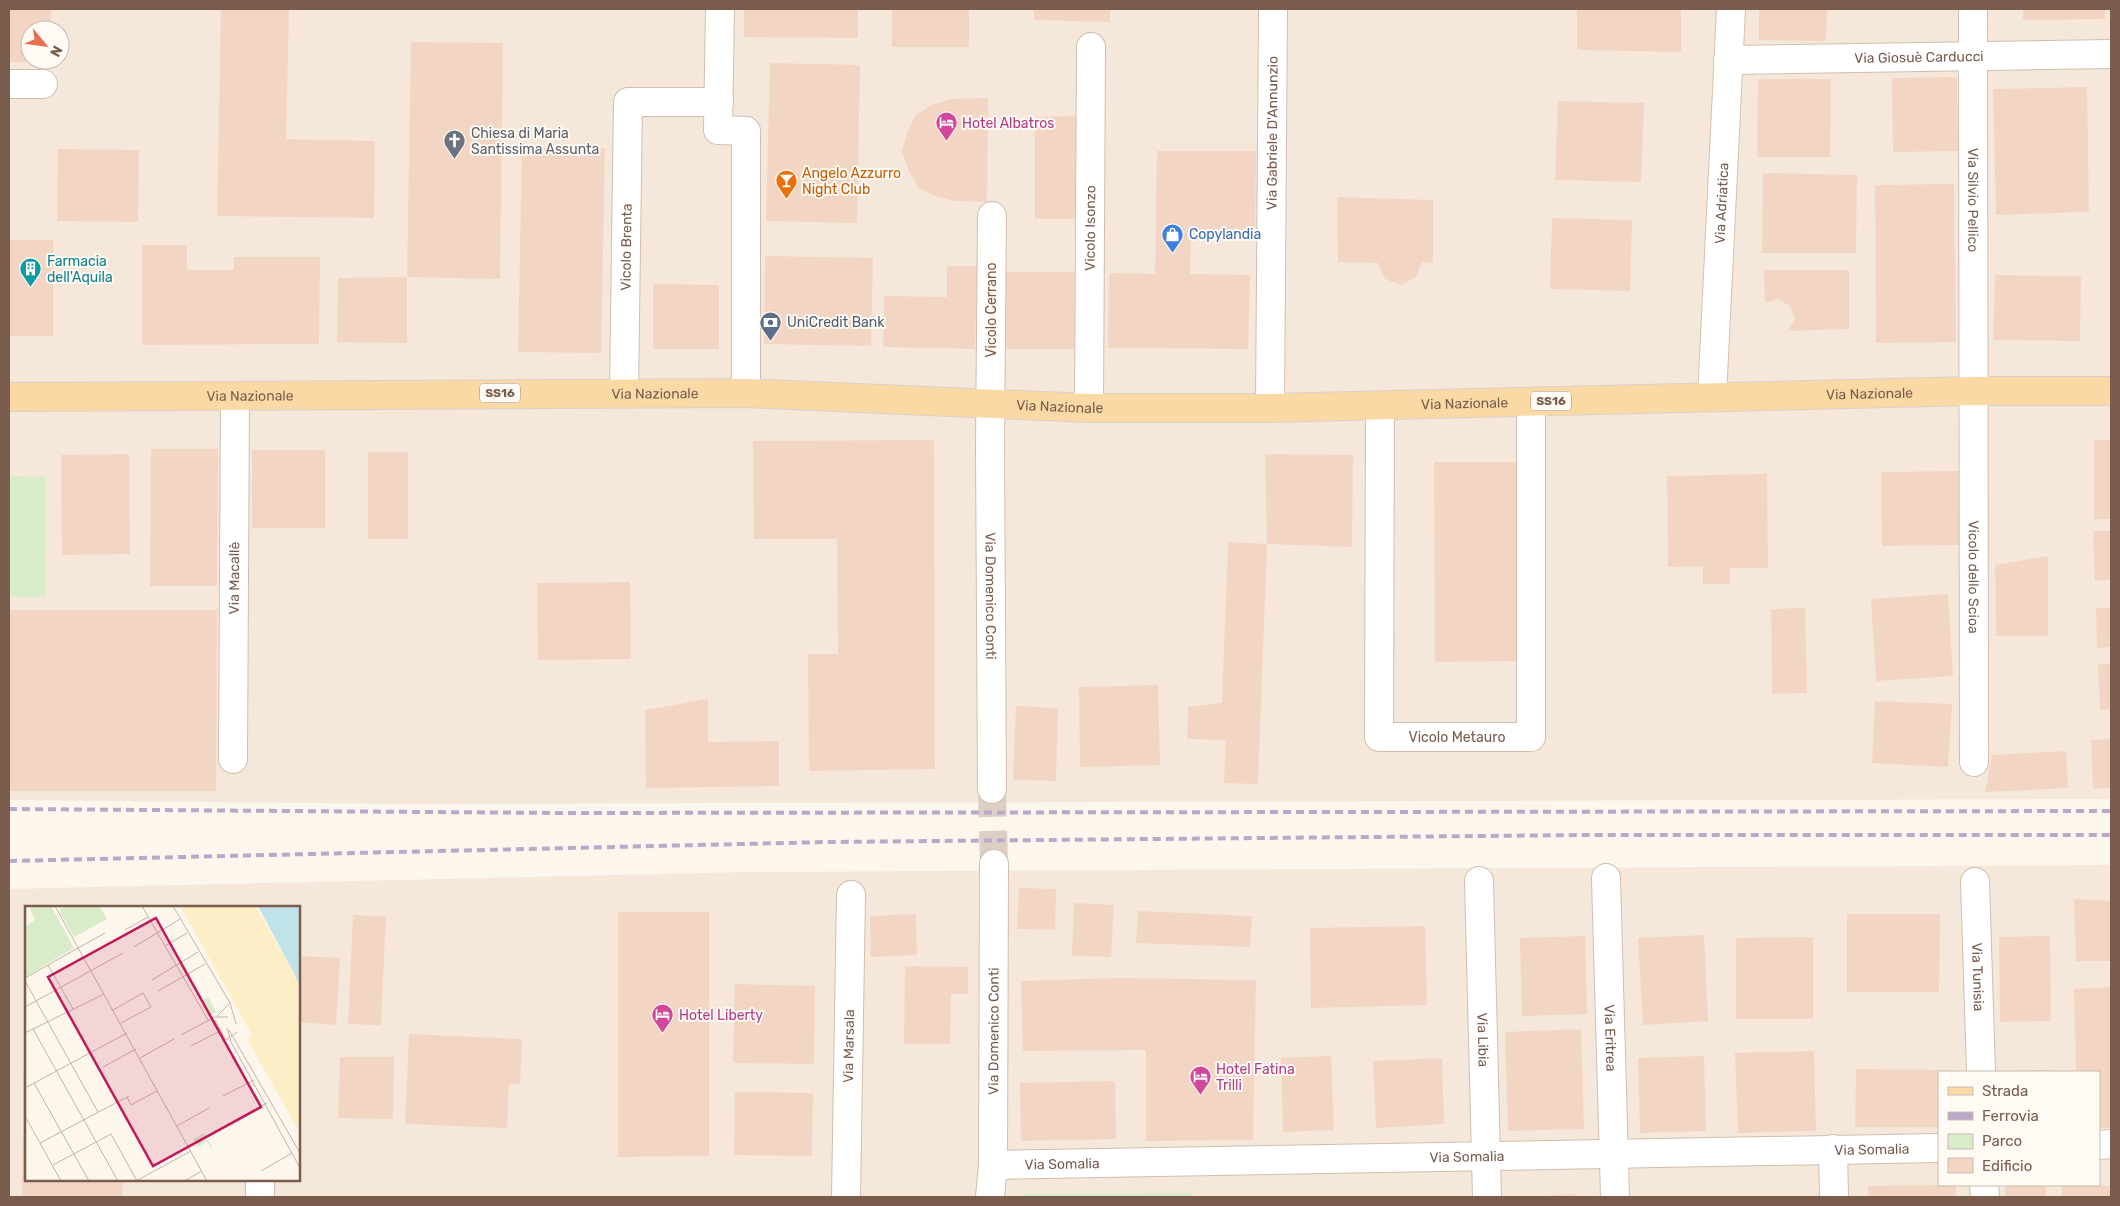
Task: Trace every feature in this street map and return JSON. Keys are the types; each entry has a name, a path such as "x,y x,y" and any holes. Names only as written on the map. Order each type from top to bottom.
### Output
{"main road":[{"name":"Via Nazionale","path":"9,397 624,392 746,393 1090,408 1270,408 1974,391 2111,391"}],"street":[{"path":"720,9 718,130 746,131 746,393"},
{"name":"Via Gabriele D'Annunzio","path":"1270,408 1273,9"},
{"name":"Via Adriatica","path":"1712,397 1731,9"},
{"name":"Via Silvio Pellico","path":"1973,9 1974,391"},
{"name":"Vicolo Isonzo","path":"1090,408 1091,47"},
{"name":"Via Giosuè Carducci","path":"1728,60 2111,54"},
{"path":"9,84 44,84"},
{"name":"Vicolo Brenta","path":"624,392 628,102 719,102"},
{"name":"Vicolo Cerrano","path":"990,404 992,216"},
{"name":"Vicolo dello Scioa","path":"1974,391 1974,762"},
{"name":"Via Macallè","path":"232,759 235,396"},
{"name":"Vicolo Metauro","path":"1380,406 1379,738 1531,737 1531,402"},
{"name":"Via Domenico Conti","path":"990,404 992,789"},
{"name":"Via Domenico Conti","path":"990,1197 993,1154 994,864"},
{"name":"Via Eritrea","path":"1606,878 1615,1197"},
{"name":"Via Libia","path":"1479,881 1487,1197"},
{"name":"Via Tunisia","path":"1975,882 1981,1071"},
{"name":"Via Marsala","path":"846,1197 851,895"},
{"name":"Via Somalia","path":"993,1154 1486,1156 1938,1148"},
{"path":"1833,1149 1834,1197"},
{"path":"972,1197 993,1154"},
{"path":"260,1181 260,1197"}],"shaded area":[{"path":"9,9 2111,9 2111,799 414,804 9,800"},
{"path":"2111,865 2111,1197 9,1197 9,889 749,872"}],"green space":[{"path":"9,476 46,477 45,597 9,597"},
{"path":"1191,1193 1191,1197 1024,1197 1024,1194"}],"building":[{"path":"9,9 51,9 51,20 20,20 20,62 9,62"},
{"path":"221,9 289,9 286,139 375,141 374,218 217,216"},
{"path":"744,9 858,9 858,38 744,37"},
{"path":"892,9 969,9 969,47 892,47"},
{"path":"1034,9 1110,9 1110,22 1034,20"},
{"path":"1577,9 1681,9 1681,52 1577,50"},
{"path":"1759,9 1827,9 1826,41 1759,40"},
{"path":"2023,9 2105,9 2105,19 2023,20"},
{"name":"Chiesa di Maria Santissima Assunta","path":"411,42 503,43 500,279 407,277"},
{"path":"770,63 860,65 857,223 766,221"},
{"path":"1957,77 1958,151 1893,152 1892,78"},
{"path":"1758,79 1831,79 1830,157 1757,157"},
{"path":"2087,87 2089,212 1996,215 1993,89"},
{"name":"Hotel Albatros","path":"988,98 987,202 955,201 935,196 918,187 909,171 902,152 907,132 916,115 933,104 952,99"},
{"path":"1558,101 1644,103 1641,182 1555,180"},
{"path":"1081,116 1080,219 1035,219 1035,117"},
{"path":"522,147 605,148 601,353 518,352"},
{"path":"58,149 139,150 138,222 57,221"},
{"name":"Copylandia","path":"1157,151 1256,151 1255,233 1191,232 1190,274 1250,275 1248,349 1108,348 1109,273 1155,274"},
{"path":"1763,173 1857,175 1856,253 1762,253"},
{"path":"1954,184 1956,342 1876,343 1875,185"},
{"path":"1337,197 1433,200 1433,263 1422,262 1416,277 1401,285 1385,279 1378,263 1338,262"},
{"path":"1552,218 1632,220 1630,291 1550,289"},
{"name":"Farmacia dell'Aquila","path":"9,240 53,240 53,336 9,336"},
{"path":"142,245 187,245 187,270 234,270 234,257 320,257 319,344 142,345"},
{"path":"765,256 873,258 871,346 764,344"},
{"path":"947,266 977,266 975,349 883,347 884,296 947,297"},
{"path":"1764,270 1849,270 1849,329 1788,331 1795,319 1790,306 1778,299 1765,303"},
{"path":"1003,272 1076,272 1076,349 1003,349"},
{"path":"1995,275 2081,276 2080,341 1993,340"},
{"path":"407,277 407,343 337,342 338,278"},
{"path":"653,284 719,285 719,349 653,349"},
{"path":"934,440 935,769 809,771 808,654 838,654 837,539 754,539 753,441"},
{"path":"2094,440 2111,440 2111,519 2094,519"},
{"path":"151,449 218,449 217,586 150,586"},
{"path":"252,450 325,450 325,528 252,528"},
{"path":"368,452 408,452 408,539 368,539"},
{"path":"129,454 130,554 62,555 61,455"},
{"path":"1265,454 1353,455 1352,547 1267,544"},
{"path":"1434,462 1518,462 1517,661 1435,662"},
{"path":"1960,471 1960,545 1882,546 1881,472"},
{"path":"1767,474 1768,568 1730,568 1730,584 1703,584 1703,566 1668,567 1667,476"},
{"path":"2093,531 2111,531 2111,580 2095,581"},
{"path":"1228,542 1267,544 1258,784 1224,783 1226,740 1187,739 1188,707 1222,703"},
{"path":"2048,556 2048,636 1996,636 1995,565"},
{"path":"630,582 631,659 538,660 537,583"},
{"path":"1948,594 1953,676 1876,681 1871,599"},
{"path":"1805,608 1807,693 1772,694 1771,609"},
{"path":"2096,608 2111,608 2111,647 2097,648"},
{"path":"9,610 217,610 216,791 9,791"},
{"path":"2098,664 2111,664 2111,709 2100,710"},
{"path":"1158,685 1160,765 1080,767 1079,687"},
{"path":"708,699 708,742 779,741 779,786 646,788 645,710"},
{"path":"1875,701 1952,704 1948,767 1872,763"},
{"path":"1016,706 1058,708 1056,781 1013,780"},
{"path":"2111,739 2111,788 2093,789 2091,740"},
{"path":"2066,751 2068,788 1985,792 1992,755"},
{"path":"1019,888 1056,889 1055,930 1017,929"},
{"path":"2074,899 2111,901 2111,961 2076,961"},
{"path":"1074,903 1114,905 1111,957 1072,956"},
{"path":"1138,911 1252,916 1250,947 1136,943"},
{"name":"Hotel Liberty","path":"618,912 709,912 709,1156 618,1157"},
{"path":"916,914 917,955 871,957 870,916"},
{"path":"1847,914 1940,914 1939,992 1847,992"},
{"path":"353,915 386,916 381,1025 348,1024"},
{"path":"1425,926 1427,1005 1311,1008 1310,928"},
{"path":"1704,935 1708,1021 1643,1025 1638,938"},
{"path":"1585,936 1587,1014 1522,1016 1520,938"},
{"path":"2050,936 2051,1021 2000,1022 1999,937"},
{"path":"1813,937 1813,1019 1736,1019 1736,938"},
{"path":"300,956 340,958 336,1025 300,1022"},
{"path":"25,960 25,1181 123,1181 122,1197 22,1197"},
{"path":"905,966 968,967 968,994 951,994 950,1044 904,1044"},
{"path":"1117,978 1256,980 1253,1140 1146,1141 1146,1050 1023,1051 1021,981"},
{"path":"735,984 815,986 814,1064 733,1063"},
{"path":"2111,987 2111,1128 2100,1128 2100,1071 2076,1071 2074,989"},
{"path":"1581,1029 1584,1129 1508,1131 1505,1032"},
{"path":"409,1034 522,1039 520,1084 509,1084 507,1128 405,1124"},
{"path":"1814,1051 1816,1131 1738,1133 1735,1053"},
{"path":"1331,1056 1334,1130 1283,1132 1281,1058"},
{"path":"1704,1056 1706,1131 1640,1133 1638,1058"},
{"path":"340,1057 394,1057 393,1119 338,1118"},
{"path":"1442,1058 1444,1124 1376,1128 1373,1061"},
{"path":"1856,1069 1948,1070 1938,1071 1938,1127 1855,1127"},
{"path":"2051,1070 2051,1071 2010,1071"},
{"path":"1115,1081 1116,1139 1021,1141 1020,1083"},
{"path":"735,1092 813,1093 812,1156 734,1155"},
{"path":"1868,1186 1956,1186 1956,1197 1868,1197"},
{"path":"2046,1186 2046,1197 2005,1197 2005,1187"},
{"path":"2062,1186 2111,1186 2111,1197 2062,1197"},
{"path":"1577,1194 1577,1197 1540,1197 1540,1196"}],"tunnel":[{"path":"992,789 994,864"}],"railway":[{"path":"9,809 566,813 2111,811"},
{"path":"9,861 828,842 1587,835 2111,835"}],"place":[{"name":"Hotel Albatros","path":"946,142"},
{"name":"Chiesa di Maria Santissima Assunta","path":"455,160"},
{"name":"Angelo Azzurro Night Club","path":"786,200"},
{"name":"Copylandia","path":"1173,253"},
{"name":"Farmacia dell'Aquila","path":"31,288"},
{"name":"UniCredit Bank","path":"771,341"},
{"name":"Hotel Liberty","path":"663,1034"},
{"name":"Hotel Fatina Trilli","path":"1200,1096"}]}
